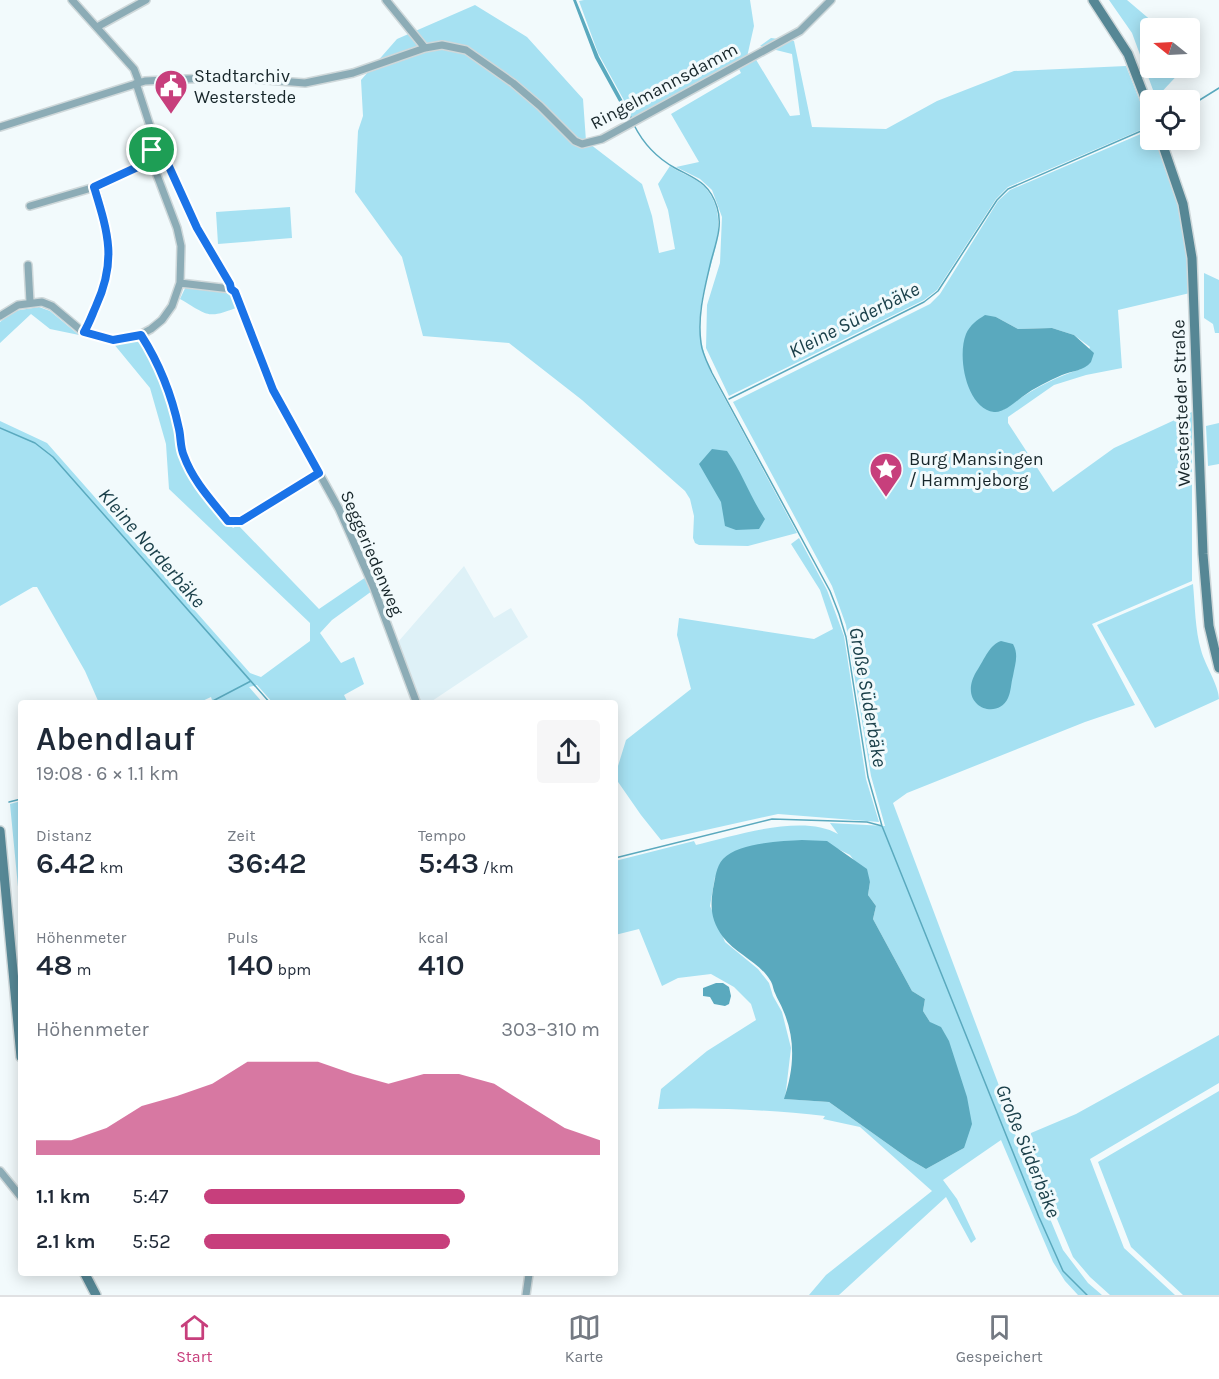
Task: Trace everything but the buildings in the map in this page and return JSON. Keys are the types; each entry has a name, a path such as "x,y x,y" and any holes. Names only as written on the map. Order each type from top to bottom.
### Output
{"main road":[{"path":"1093,0 1128,54 1142,90"},
{"name":"Westersteder Straße","path":"1164,150 1183,204 1192,258 1203,554 1209,626 1219,668"},
{"path":"0,831 18,1025"},
{"path":"86,1276 96,1295"}],"street":[{"path":"0,316 11,308 30,302 42,302 52,306 84,332 113,340 141,335 162,320 172,306 180,283 181,246 177,228 152,162 151,129 134,69 72,0"},
{"path":"97,27 146,0"},
{"path":"386,0 425,48"},
{"name":"Ringelmannsdamm","path":"0,127 138,83 197,77 305,82 353,73 425,48 442,45 466,50 513,83 575,141 582,144 602,139 800,31 831,0"},
{"name":"Seggeriedenweg","path":"152,150 161,149 197,228 231,289 235,292 273,390 339,509 373,586 416,700"},
{"path":"30,206 94,187 152,162"},
{"path":"84,332 100,298 110,261 106,226 94,187"},
{"path":"28,265 30,302"},
{"path":"180,283 231,289"},
{"path":"141,335 154,354 165,382 179,428 183,455 195,479 228,521 241,521 319,473"},
{"path":"0,1171 18,1193"},
{"path":"526,1295 529,1276"}],"shaded area":[{"path":"573,0 576,0 599,57 636,125 633,127 595,58"},
{"path":"750,0 754,26 747,57 632,122 626,104 598,53 579,1"},
{"path":"1109,0 1127,0 1148,18 1140,18 1140,55 1132,33"},
{"path":"475,5 527,37 583,99 586,141 642,184 652,216 659,253 675,249 668,210 658,184 670,166 695,180 708,191 715,204 718,233 701,306 700,332 703,348 711,373 797,533 748,546 695,543 693,538 694,516 690,499 685,491 582,400 509,343 423,336 402,257 355,192 358,131 363,116 361,80 397,39"},
{"path":"771,38 794,41 812,127 886,129 937,101 1014,71 1126,66 1140,101 1140,130 1008,187 996,199 937,290 924,300 729,396 706,348 707,305 720,263 722,217 712,190 700,179 676,167 699,162 671,114 741,73 738,67 755,58 790,116 800,115 792,54 760,46"},
{"path":"1149,78 1175,78 1163,90 1153,90"},
{"path":"1140,134 1140,150 1159,150 1186,235 1190,293 1118,310 1122,368 1086,375 1054,385 1008,417 1008,423 1053,492 1114,448 1192,412 1192,581 1092,624 1135,705 1085,722 907,793 893,803 1016,1131 1015,1134 1063,1250 1088,1283 1102,1295 1078,1295 1065,1281 1053,1262 1001,1140 943,1180 957,1199 976,1239 971,1243 946,1197 839,1295 809,1295 826,1275 932,1191 860,1127 823,1119 825,1116 700,1108 658,1109 661,1089 707,1051 756,1020 751,1004 734,987 711,974 678,978 662,986 639,929 618,934 618,860 694,841 696,845 768,828 806,826 823,828 838,834 830,823 885,826 871,776 846,625 832,586 733,402 930,304 940,294 998,201 1010,190","holes":["996,317 1018,329 1052,328 1074,335 1090,347 1081,369 1040,386 1003,410","838,849 850,855 870,882 868,895 876,906 873,919 912,991 925,999 923,1011 930,1022 964,1148 926,1169 829,1102 785,1099 791,1048 782,1012 769,983 758,969 725,942 710,906 715,877"]},
{"path":"290,207 292,238 218,244 216,212"},
{"path":"1204,273 1219,280 1219,333 1215,333 1213,324 1204,318"},
{"path":"187,284 231,290 241,306 221,313 204,313 180,299"},
{"path":"39,307 50,311 79,335 50,329 31,314 0,343 0,322 14,311"},
{"path":"985,315 996,317 1018,329 1052,328 1074,335 1094,353 1091,362 1081,369 1041,385 1002,411 994,412 984,408 970,391 966,380 963,344 966,334 974,323"},
{"path":"135,340 149,349 170,406 183,458 205,496 233,528 238,525 319,609 366,577 372,591 332,620 320,633 341,663 354,657 364,684 344,695 346,700 270,700 257,685 249,687 260,700 212,700 211,697 204,700 98,700 85,671 37,587 33,587 0,606 0,421 47,443 250,673 261,677 310,641 310,623 169,489 166,444 150,388 113,343"},
{"path":"1219,423 1219,464 1208,466 1206,426"},
{"path":"712,449 727,451 732,459 765,519 759,529 736,530 725,526 721,502 699,464"},
{"path":"799,538 827,590 844,636 866,779 879,822 778,814 661,840 618,782 618,766 626,740 691,689 677,635 679,618 814,639 833,629 820,590 791,544"},
{"path":"464,566 494,618 511,608 528,637 434,700 420,700 398,642"},
{"path":"1193,584 1199,642 1219,699 1155,728 1097,625"},
{"path":"1001,641 1013,644 1016,652 1010,690 1003,705 995,709 987,709 974,700 971,692 972,682 988,653 994,645"},
{"path":"18,802 18,887 10,804"},
{"path":"802,840 827,841 867,869 870,882 868,895 876,906 873,919 912,991 925,999 923,1011 930,1022 941,1027 949,1041 967,1097 972,1124 964,1148 926,1169 829,1102 784,1099 792,1065 792,1043 782,1008 765,974 728,943 714,919 713,889 717,869 723,859 749,846"},
{"path":"723,983 729,987 731,996 729,1004 725,1006 714,1004 710,997 703,996 703,988"},
{"path":"1219,1035 1219,1083 1090,1159 1124,1248 1175,1295 1110,1295 1073,1257 1028,1150 1031,1133 1076,1114"},
{"path":"1219,1091 1219,1295 1183,1295 1131,1247 1098,1162"}],"waterway":[{"name":"Kleine Süderbäke","path":"1200,100 1219,88"},
{"name":"Große Süderbäke","path":"634,125 656,155 695,179 710,192 714,199 719,220 701,312 700,333 704,355 830,591 846,637 868,777 882,826 1039,1217 1063,1271 1087,1295"},
{"name":"Kleine Süderbäke","path":"729,399 924,302 938,291 997,200 1008,189 1140,131"},
{"name":"Kleine Norderbäke","path":"0,428 35,443 53,457 267,700"},
{"path":"215,700 251,681"},
{"path":"9,802 18,800"},
{"name":"Kleine Norderbäke","path":"618,857 772,819 867,822 882,826"}],"place":[{"name":"Stadtarchiv Westerstede","path":"171,115"},
{"name":"Burg Mansingen / Hammjeborg","path":"886,498"}],"route":[{"path":"161,149 197,228 231,289 235,292 273,390 319,473 241,521 228,521 195,479 183,455 179,428 165,382 154,354 141,335 113,340 84,332 105,285 110,261 106,226 94,187 152,162 152,150 161,149"}]}
